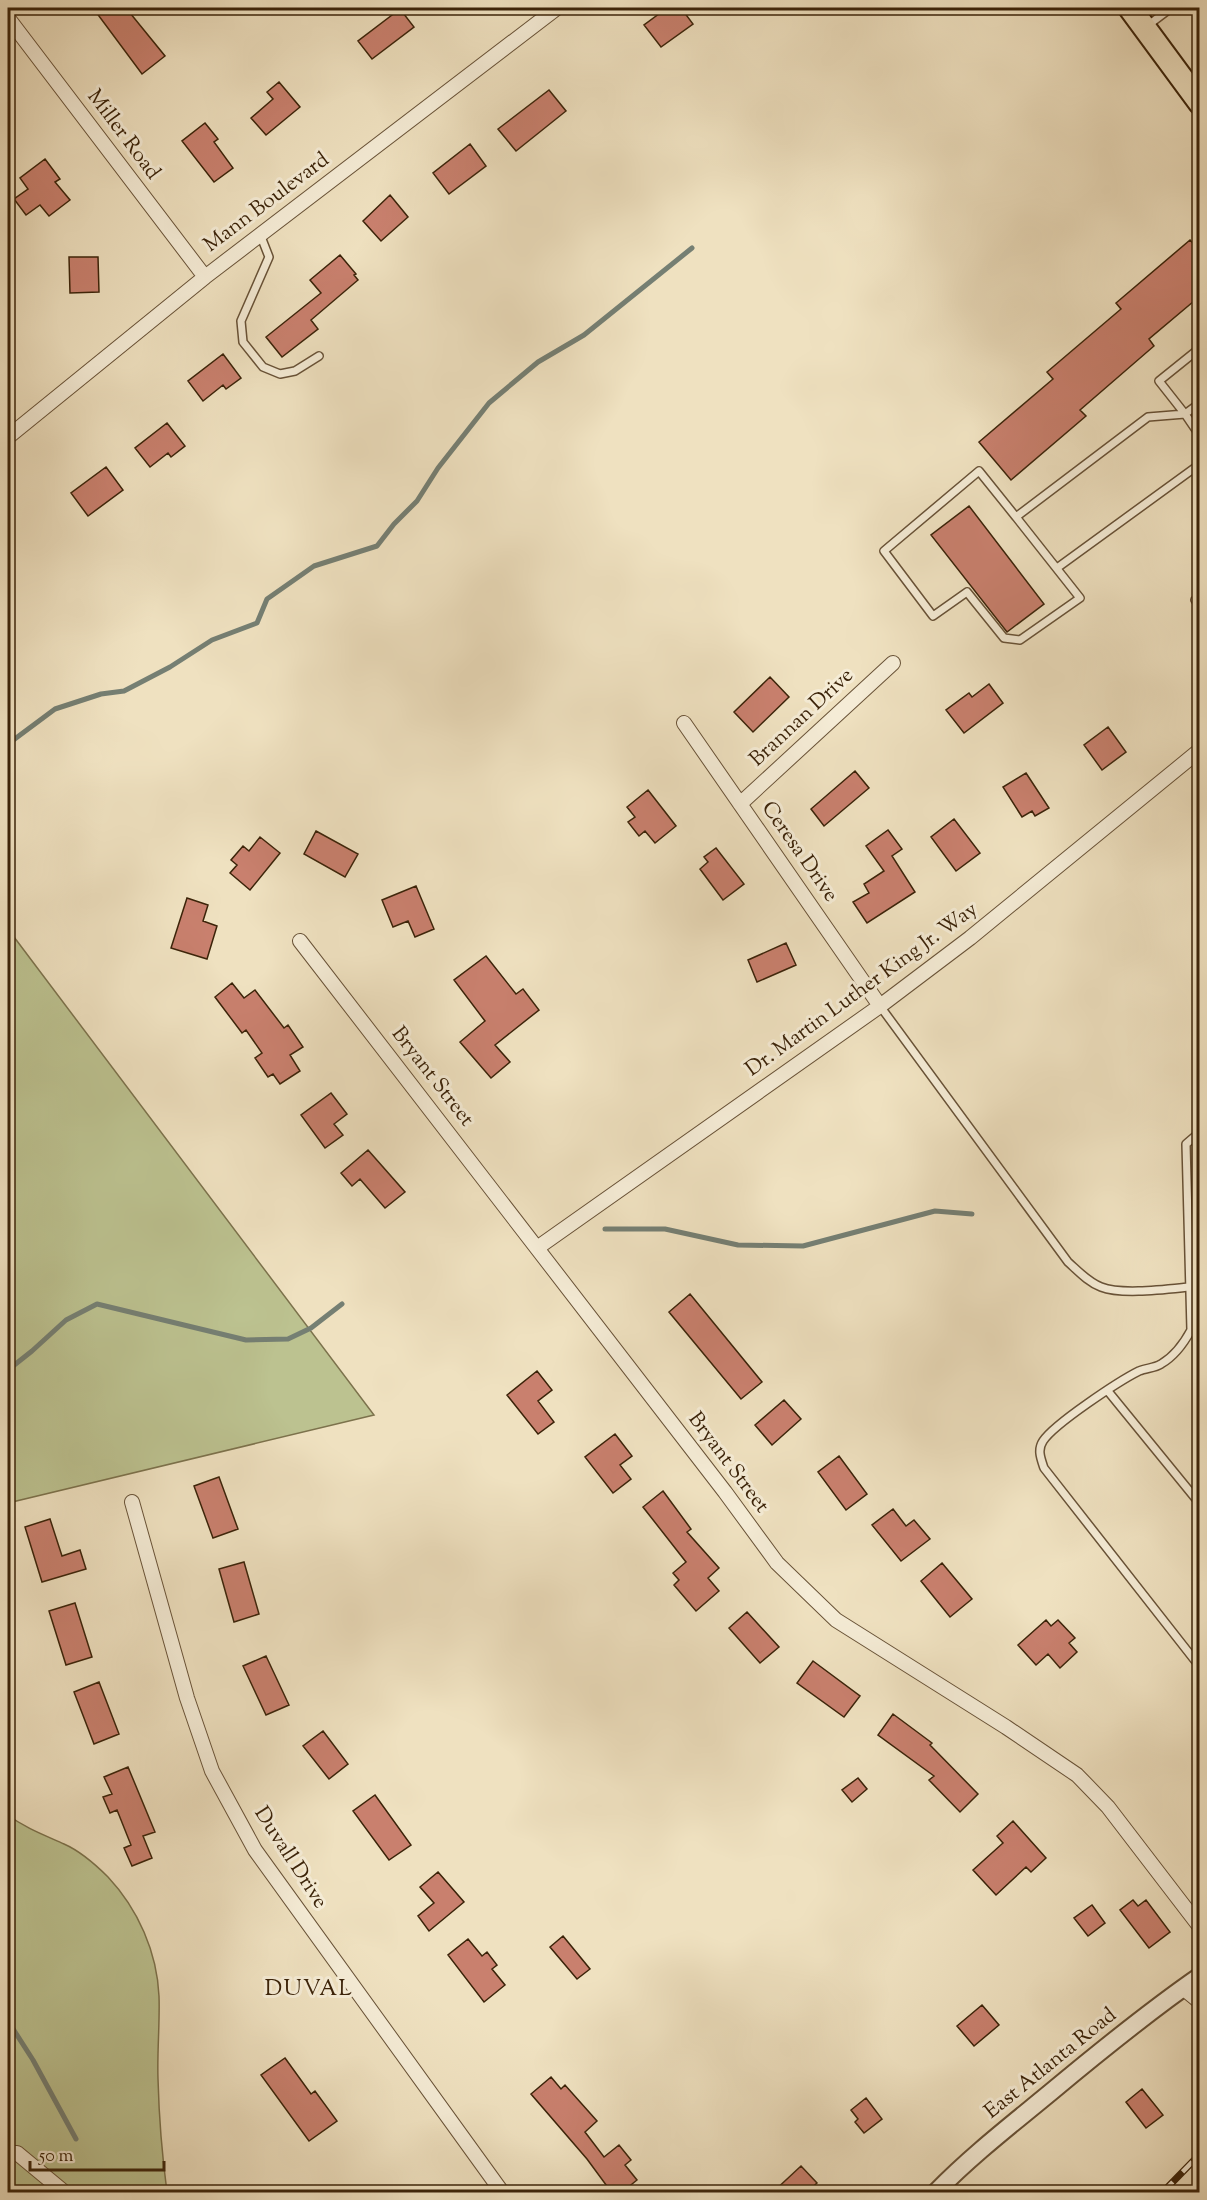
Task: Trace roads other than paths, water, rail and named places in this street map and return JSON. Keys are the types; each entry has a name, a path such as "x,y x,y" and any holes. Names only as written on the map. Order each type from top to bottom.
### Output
{"highway":[{"path":"1130,8 1200,104"}],"street":[{"name":"Mann Boulevard","path":"8,437 260,234 557,8"},
{"name":"Miller Road","path":"8,18 205,277"},
{"name":"Brannan Drive","path":"740,804 893,663"},
{"name":"Ceresa Drive","path":"684,723 880,1006"},
{"name":"Dr. Martin Luther King Jr. Way","path":"537,1248 880,1006 970,938 1200,750"},
{"name":"Bryant Street","path":"300,941 725,1492 777,1563 836,1620 1006,1727 1077,1775 1107,1807 1200,1927"},
{"name":"Duvall Drive","path":"132,1502 187,1698 212,1771 249,1840 502,2193"},
{"name":"East Atlanta Road","path":"936,2193 972,2157 1081,2067 1200,1976"},
{"path":"1183,1988 1200,2002"},
{"path":"8,2153 17,2153 64,2193"}],"lane":[{"path":"1145,27 1171,8"},
{"path":"260,234 269,257 241,321 243,342 263,367 280,374 295,371 319,356"},
{"path":"1200,348 1159,381 1200,436"},
{"path":"1016,517 1148,417 1185,414 1200,403"},
{"path":"1057,568 1200,464"},
{"path":"979,471 1016,517 1080,598 1020,640 1004,638 967,592 933,616 884,551 979,471"},
{"path":"1200,596 1195,600 1200,605"},
{"path":"880,1006 1068,1262 1084,1277 1102,1288 1132,1291 1200,1286"},
{"path":"1200,1132 1186,1144 1191,1330 1174,1355 1160,1365 1140,1371 1107,1390 1069,1418 1042,1442 1039,1454 1044,1468 1200,1667"},
{"path":"1107,1390 1200,1504"}],"waterway":[{"path":"8,744 55,709 101,694 124,691 170,667 212,640 257,623 267,599 314,566 377,546 394,524 417,501 438,468 489,403 538,362 584,335 692,248"},
{"path":"605,1229 665,1229 738,1245 803,1246 935,1211 972,1214"},
{"path":"8,1370 66,1320 97,1304 246,1340 288,1339 311,1328 342,1304"},
{"path":"8,2021 33,2060 76,2139"}],"railway":[{"path":"1163,2192 1200,2154"}],"district":[{"name":"DUVAL","path":"309,1990"}]}
